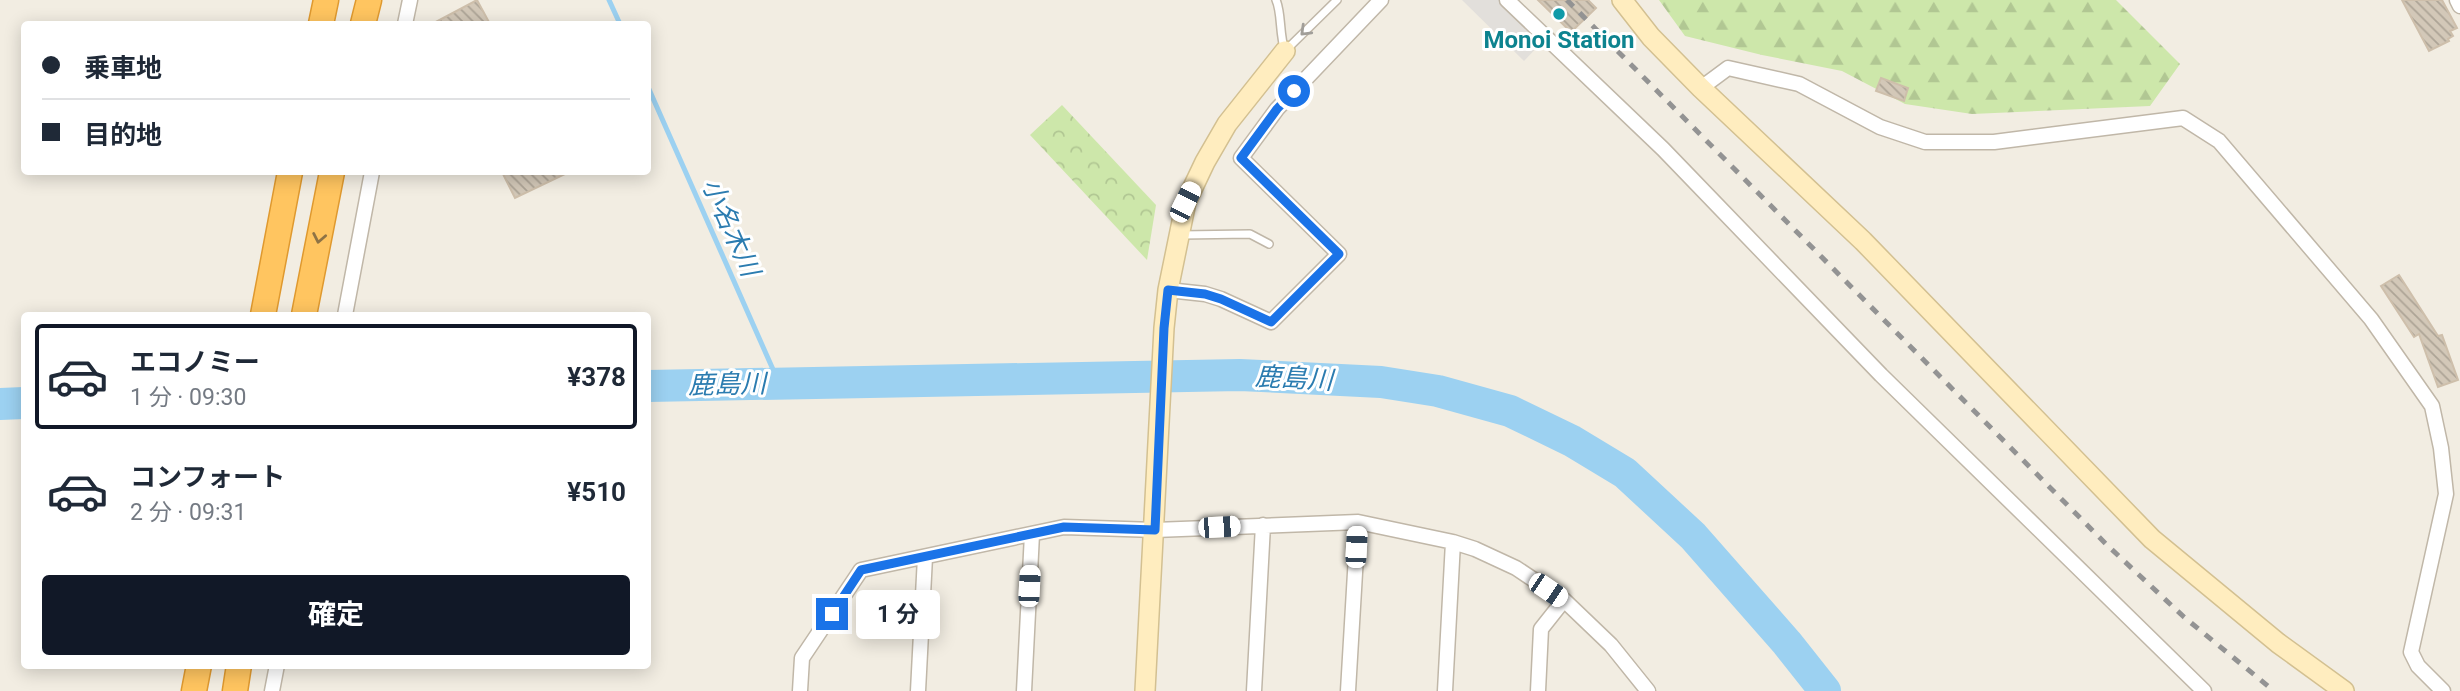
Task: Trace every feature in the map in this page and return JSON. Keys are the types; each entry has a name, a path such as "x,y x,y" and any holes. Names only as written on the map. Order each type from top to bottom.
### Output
{"highway":[{"path":"322,21 326,0"},
{"path":"364,21 369,0"},
{"path":"263,312 289,175"},
{"path":"305,312 331,175"},
{"path":"194,691 198,669"},
{"path":"235,691 238,669"}],"street":[{"path":"406,21 410,0"},
{"path":"1168,290 1213,296 1271,322 1339,254 1241,158 1277,109 1381,0"},
{"path":"1507,0 1664,149 1881,375 2204,691"},
{"path":"1622,0 1651,37 1863,241 2152,539 2278,643 2344,691"},
{"path":"2457,0 2460,6"},
{"path":"1145,691 1164,328 1168,290 1185,202 1227,124 1285,51"},
{"path":"1702,88 1728,68 1799,84 1880,127 1925,142 1994,142 2183,118 2220,141 2371,319 2432,406 2441,448 2446,494 2411,652 2418,666 2443,691"},
{"path":"346,312 371,175"},
{"path":"2446,494 2460,484"},
{"path":"1348,691 1357,522"},
{"path":"800,691 802,658 861,570 1064,527 1155,530 1357,522 1453,542 1516,568 1564,600 1611,645 1648,691"},
{"path":"1254,691 1263,525"},
{"path":"1024,691 1032,534"},
{"path":"1445,691 1453,542"},
{"path":"918,691 925,557"},
{"path":"1538,691 1541,629 1564,600"},
{"path":"272,691 276,669"}],"lane":[{"path":"1276,0 1279,6 1280,35 1285,51 1337,0"},
{"path":"1179,235 1250,234 1269,244"}],"green space":[{"path":"1659,0 2116,0 2180,64 2150,106 1972,114 1905,104 1842,71 1685,36"},
{"path":"1062,105 1156,205 1147,260 1030,135"}],"shaded area":[{"path":"1462,0 1499,0 1543,41 1524,61"}],"building":[{"path":"477,0 488,21 438,21"},
{"path":"1538,0 1588,0 1596,8 1571,32"},
{"path":"2402,0 2442,0 2457,28 2450,31 2453,36 2449,41 2429,51"},
{"path":"1881,78 1908,88 1904,101 1876,91"},
{"path":"504,175 563,175 515,198"},
{"path":"2399,275 2438,336 2442,335 2458,380 2438,387 2419,334 2414,337 2381,286"}],"waterway":[{"name":"小名木川","path":"609,0 619,21"},
{"name":"小名木川","path":"651,94 779,383"},
{"name":"鹿島川","path":"651,386 1240,375 1381,382 1438,391 1510,411 1572,441 1625,473 1693,536 1787,643 1825,691"},
{"name":"鹿島川","path":"0,404 21,403"}],"railway":[{"path":"1567,0 2107,545 2184,617 2274,691"}],"place":[{"name":"Monoi Station","path":"1559,14"}],"route":[{"path":"832,614 861,570 1064,527 1155,530 1168,290 1205,294 1271,322 1339,254 1241,158 1277,109 1294,91"}]}
